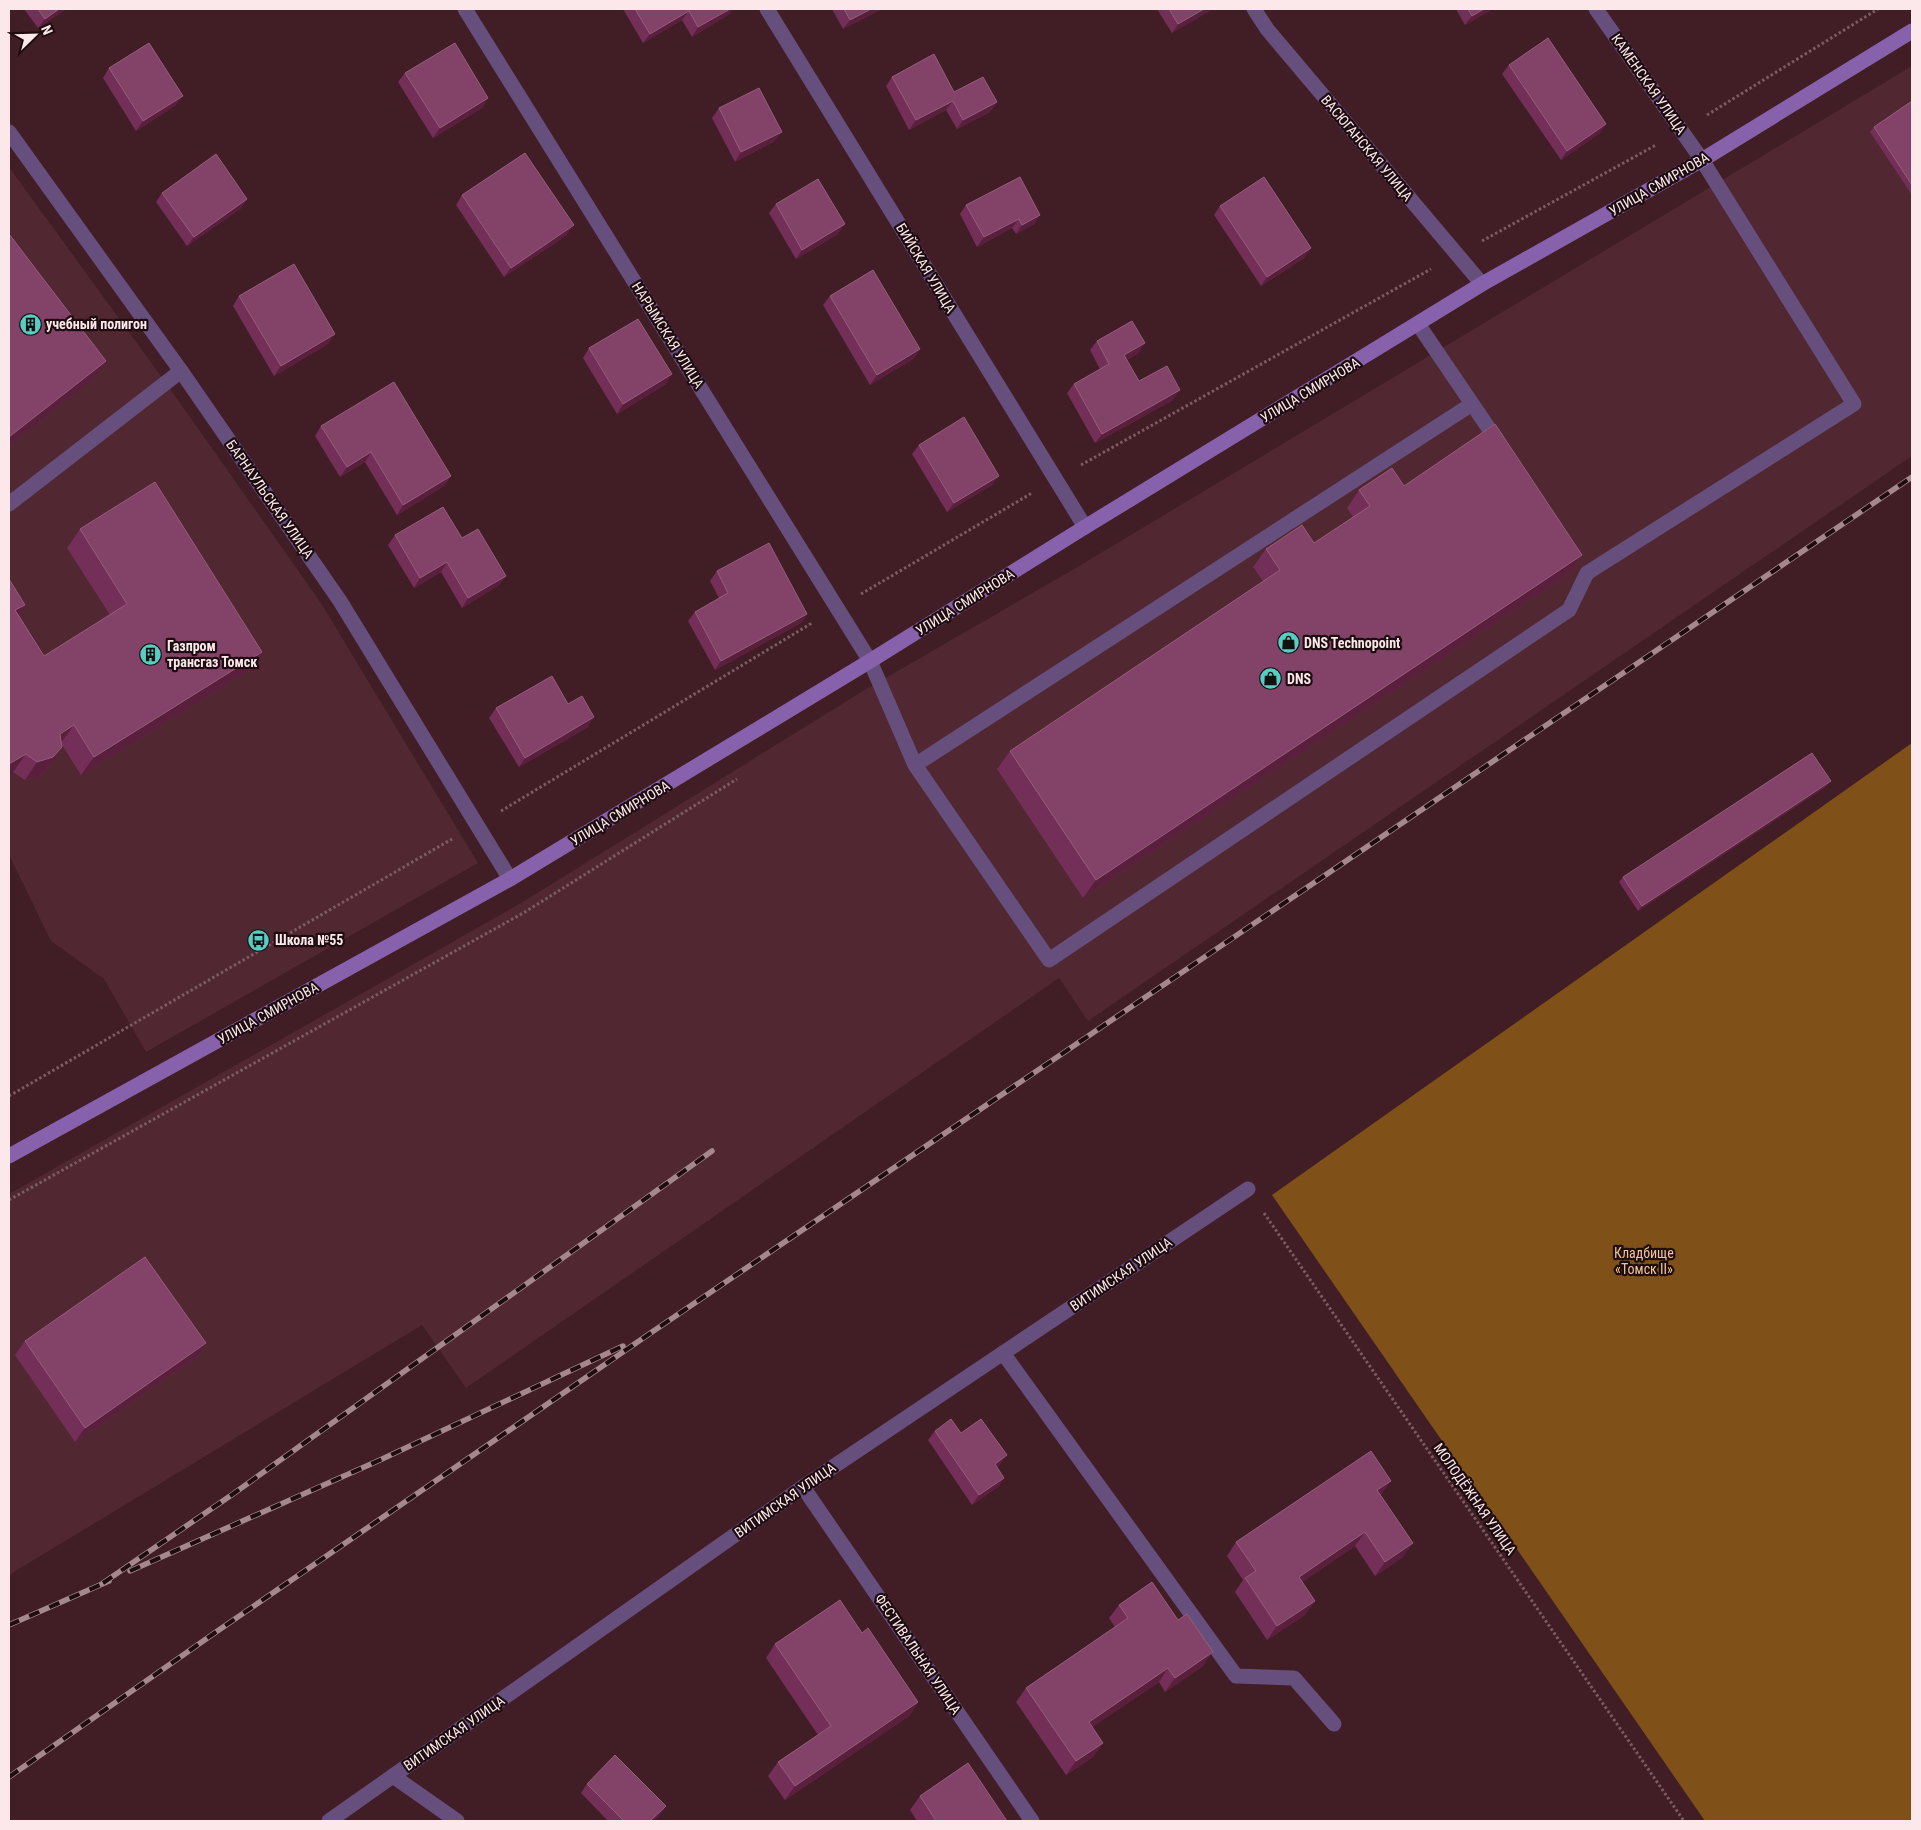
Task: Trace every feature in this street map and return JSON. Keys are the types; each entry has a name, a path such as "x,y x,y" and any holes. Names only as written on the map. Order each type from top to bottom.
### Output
{"main road":[{"name":"УЛИЦА СМИРНОВА","path":"9,1156 510,879 870,662 1085,527 1482,284 1702,160 1912,31"}],"street":[{"name":"НАРЫМСКАЯ УЛИЦА","path":"465,9 870,662 915,765 1049,960 1569,610 1584,569"},
{"name":"БИЙСКАЯ УЛИЦА","path":"768,9 1085,527"},
{"name":"ВАСЮГАНСКАЯ УЛИЦА","path":"1254,9 1267,29 1482,284"},
{"name":"КАМЕНСКАЯ УЛИЦА","path":"1584,569 1854,404 1702,160 1596,9"},
{"name":"БАРНАУЛЬСКАЯ УЛИЦА","path":"9,132 181,371 340,600 510,879"},
{"path":"1418,324 1509,458"},
{"path":"9,504 181,371"},
{"path":"915,765 1472,404"},
{"name":"ВИТИМСКАЯ УЛИЦА","path":"329,1821 804,1487 1248,1189"},
{"path":"1003,1353 1236,1676 1294,1678 1334,1724"},
{"name":"ФЕСТИВАЛЬНАЯ УЛИЦА","path":"804,1487 1032,1821"},
{"path":"393,1776 457,1821"}],"path":[{"path":"1682,131 1878,9"},
{"path":"9,1096 477,825"},
{"name":"МОЛОДЁЖНАЯ УЛИЦА","path":"1248,1189 1684,1821"}],"shaded area":[{"path":"1912,66 1912,456 1088,1021 1059,978 466,1388 422,1325 9,1575 9,1194 521,903 863,691 1074,569"},
{"name":"Газпром трансгаз Томск","path":"9,167 166,383 321,603 478,863 146,1052 104,979 51,941 9,855"}],"green space":[{"name":"Кладбище «Томск II»","path":"1912,743 1912,1821 1705,1821 1272,1195"}],"building":[{"path":"38,9 59,9 45,19"},
{"path":"635,9 730,9 698,27 689,11 650,34"},
{"path":"844,9 871,9 850,20"},
{"path":"1169,9 1204,9 1178,24"},
{"path":"1468,9 1484,9 1472,16"},
{"path":"1548,38 1606,124 1567,151 1509,65"},
{"path":"149,43 183,96 143,121 109,68"},
{"path":"455,43 488,98 440,128 405,73"},
{"path":"934,54 954,92 983,77 997,102 963,120 953,101 916,120 892,77"},
{"path":"759,88 782,132 741,152 719,108"},
{"path":"1912,101 1912,185 1874,127"},
{"path":"525,153 574,225 511,268 462,195"},
{"path":"216,154 247,199 194,237 162,193"},
{"path":"1020,177 1040,215 1022,225 1019,219 984,237 966,205"},
{"path":"1264,177 1311,248 1267,277 1220,206"},
{"path":"818,179 845,224 802,250 776,204"},
{"name":"учебный полигон","path":"9,234 106,361 9,437"},
{"path":"294,264 335,334 281,366 239,296"},
{"path":"873,270 920,349 877,375 830,296"},
{"path":"638,319 672,374 623,404 589,348"},
{"path":"1132,321 1145,343 1124,355 1139,381 1167,366 1180,390 1102,434 1074,384 1109,364 1097,341"},
{"path":"394,382 451,476 403,505 371,452 347,467 321,426"},
{"path":"964,417 999,476 954,503 919,445"},
{"name":"DNS","path":"1495,424 1582,555 1096,880 1010,751 1280,570 1266,549 1302,525 1314,543 1370,506 1359,490 1392,468 1404,486"},
{"name":"Газпром трансгаз Томск","path":"155,482 262,652 94,757 74,725 60,734 62,747 53,757 37,762 26,754 9,764 9,579 25,605 15,610 44,656 127,604 80,529"},
{"path":"443,507 462,538 478,529 506,576 468,598 447,562 420,578 395,535"},
{"path":"769,543 807,614 721,661 695,612 728,593 717,571"},
{"path":"552,676 568,704 582,696 594,717 525,758 496,708"},
{"path":"1812,753 1831,781 1642,906 1623,877"},
{"path":"145,1257 206,1343 85,1428 25,1341"},
{"path":"951,1419 961,1433 981,1419 1007,1455 995,1464 1004,1478 979,1495 935,1431"},
{"path":"1371,1451 1391,1481 1377,1490 1413,1543 1385,1562 1365,1532 1299,1577 1315,1601 1277,1626 1245,1578 1256,1571 1236,1542"},
{"path":"1152,1582 1178,1620 1187,1614 1213,1652 1175,1678 1168,1668 1089,1722 1103,1743 1076,1761 1026,1688 1128,1618 1119,1605"},
{"path":"840,1600 862,1633 868,1628 918,1702 795,1786 778,1762 831,1726 775,1644"},
{"path":"615,1755 666,1806 650,1821 624,1821 587,1784"},
{"path":"968,1763 1007,1821 936,1821 920,1796"}],"railway":[{"path":"9,1777 652,1332 1912,477"},
{"path":"103,1583 233,1494 712,1151"},
{"path":"130,1571 380,1460 623,1346"},
{"path":"9,1625 109,1581"}],"place":[{"name":"учебный полигон","path":"30,324"},
{"name":"DNS Technopoint","path":"1288,643"},
{"name":"Газпром трансгаз Томск","path":"151,654"},
{"name":"DNS","path":"1271,679"},
{"name":"Школа №55","path":"259,940"}]}
